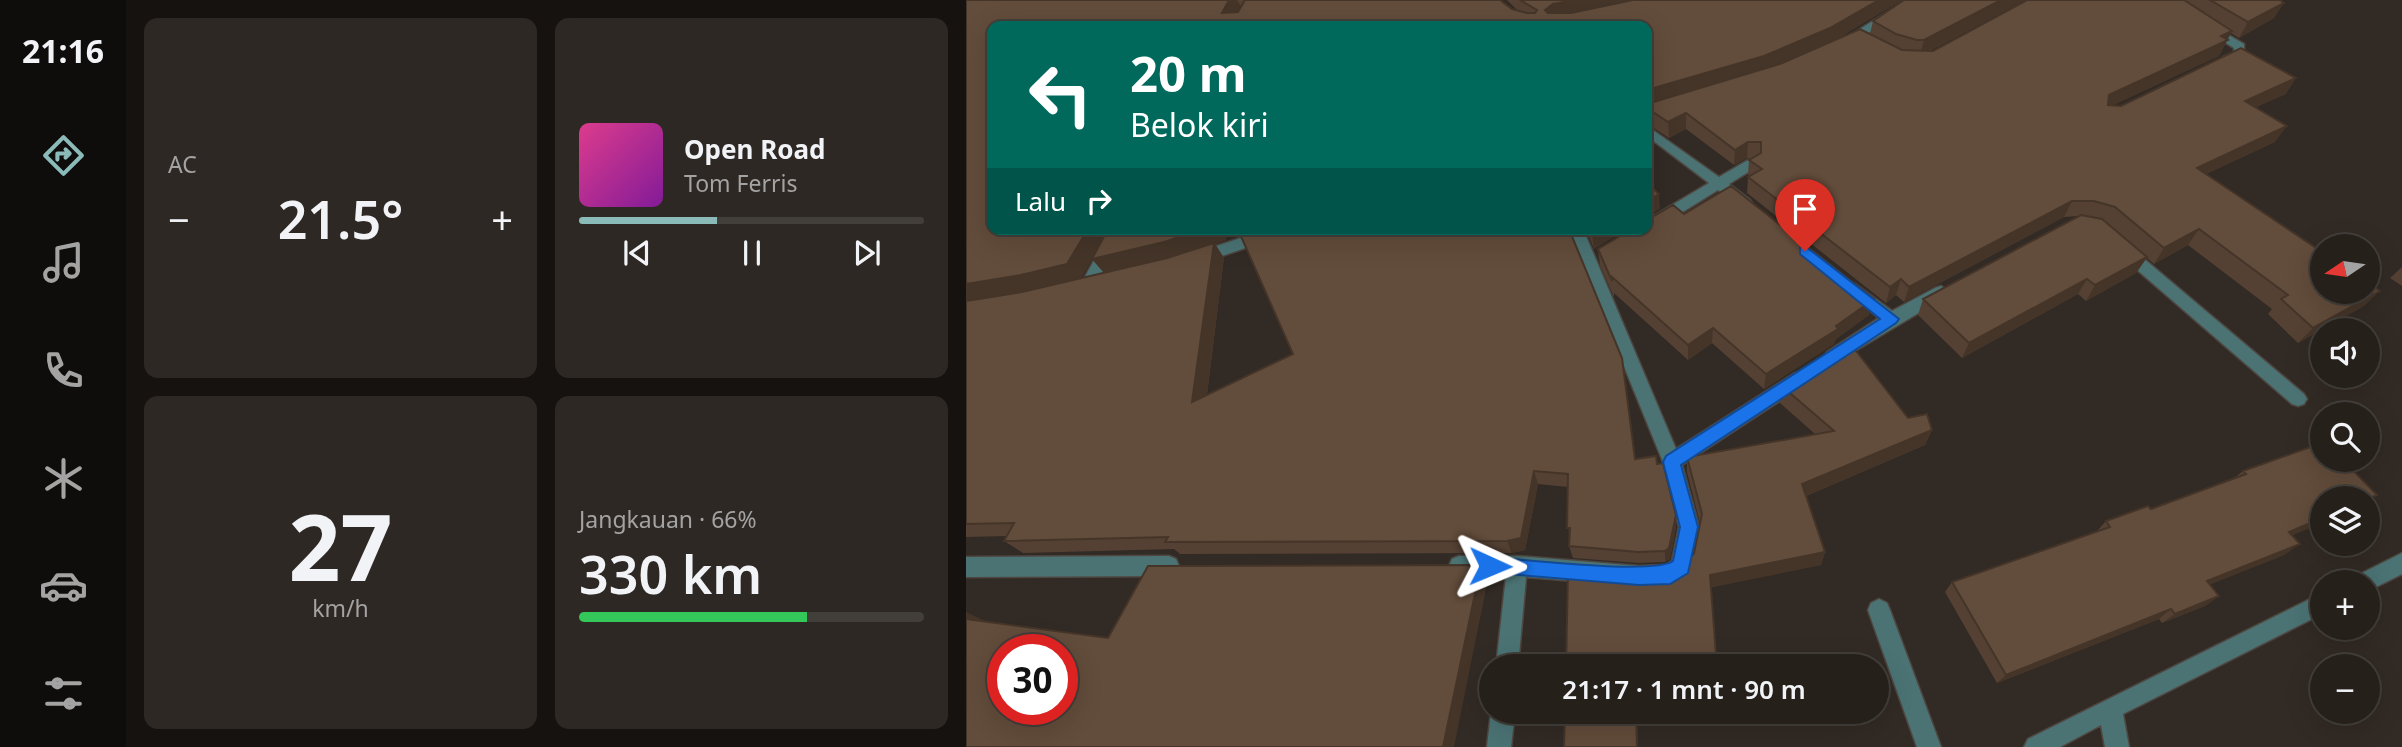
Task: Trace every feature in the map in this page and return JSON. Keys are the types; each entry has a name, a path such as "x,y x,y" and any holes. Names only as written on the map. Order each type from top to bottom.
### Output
{"street":[{"path":"1881,20 1884,0"},
{"path":"1837,47 1863,39 1881,20 1914,0"},
{"path":"2196,20 2240,47 2242,51 2216,66"},
{"path":"1652,134 1762,217"},
{"path":"1652,224 1753,163"},
{"path":"1114,280 1081,287 1115,235"},
{"path":"1178,265 1267,235"},
{"path":"1434,566 1517,566 1639,576 1670,575 1681,566 1689,527 1672,462 1594,259 1579,235"},
{"path":"2113,242 2298,399"},
{"path":"1837,276 1891,319"},
{"path":"1672,462 1891,319 1951,287"},
{"path":"2380,574 2402,563"},
{"path":"966,567 1186,566"},
{"path":"1508,654 1517,566"},
{"path":"2036,747 2310,609"},
{"path":"1878,610 1929,747"},
{"path":"2110,708 2117,747"},
{"path":"1499,747 1502,724"}],"building":[{"path":"966,0 1229,0 1222,13 1238,12 1245,0 1500,0 1512,9 1535,13 1537,10 1520,0 1575,0 1553,4 1545,10 1548,13 1571,13 1633,0 1879,0 1830,28 1764,56 1652,89 1652,21 987,21 987,235 1084,235 1067,264 966,284"},
{"path":"1904,0 2001,0 1924,40 1917,40 1896,34 1873,21"},
{"path":"2027,0 2184,0 2232,31 2221,36 2228,40 2109,95 2108,105 2121,106 2241,48 2296,78 2245,101 2287,126 2197,168 2310,244 2310,304 2356,304 2331,318 2310,318 2310,325 2281,299 2288,295 2199,229 2164,248 2115,207 2094,201 2072,201 1909,287 1901,279 1890,287 1748,177 1762,169 1749,160 1761,153 1761,142 1748,142 1735,150 1686,113 1668,122 1652,111 1652,102 1780,64 1860,29 1902,50 1933,51"},
{"path":"2210,0 2280,0 2284,3 2248,22"},
{"path":"1731,186 1874,299 1836,326 1838,329 1766,374 1713,328 1688,345 1612,277 1612,281 1598,249 1622,235 1652,235 1652,217 1673,205 1684,214"},
{"path":"1652,188 1659,194 1652,198"},
{"path":"2081,215 2102,219 2147,257 2095,285 2087,279 1969,343 1923,299"},
{"path":"1105,235 1185,235 1164,242 1092,259"},
{"path":"1240,235 1571,235 1622,358 1635,459 1656,456 1657,464 1663,463 1676,515 1669,548 1665,551 1638,552 1569,546 1568,474 1534,471 1521,538 1507,541 1165,542 1168,537 1004,541 1014,523 966,524 966,301 1022,292 1167,258 1214,243 1192,402 1293,354"},
{"path":"1850,343 1908,418 1927,414 1932,430 1802,484 1825,552 1710,575 1716,654 1566,654 1568,571 1649,576 1680,571 1694,553 1702,514 1687,457 1834,431 1783,387"},
{"path":"2310,447 2310,472 2355,472 2368,486 2310,486 2310,523 2289,532 2300,544 2207,581 2219,596 2175,614 2171,609 2006,675 1952,582 2110,527 2106,521 2148,506 2151,509 2246,474 2243,471"},
{"path":"1481,565 1443,747 966,747 966,619 1108,638 1148,566"},
{"path":"1565,724 1636,724 1637,747 1564,747"}],"route":[{"path":"1490,566 1639,576 1670,575 1681,566 1689,527 1672,462 1891,319 1805,251"}]}
